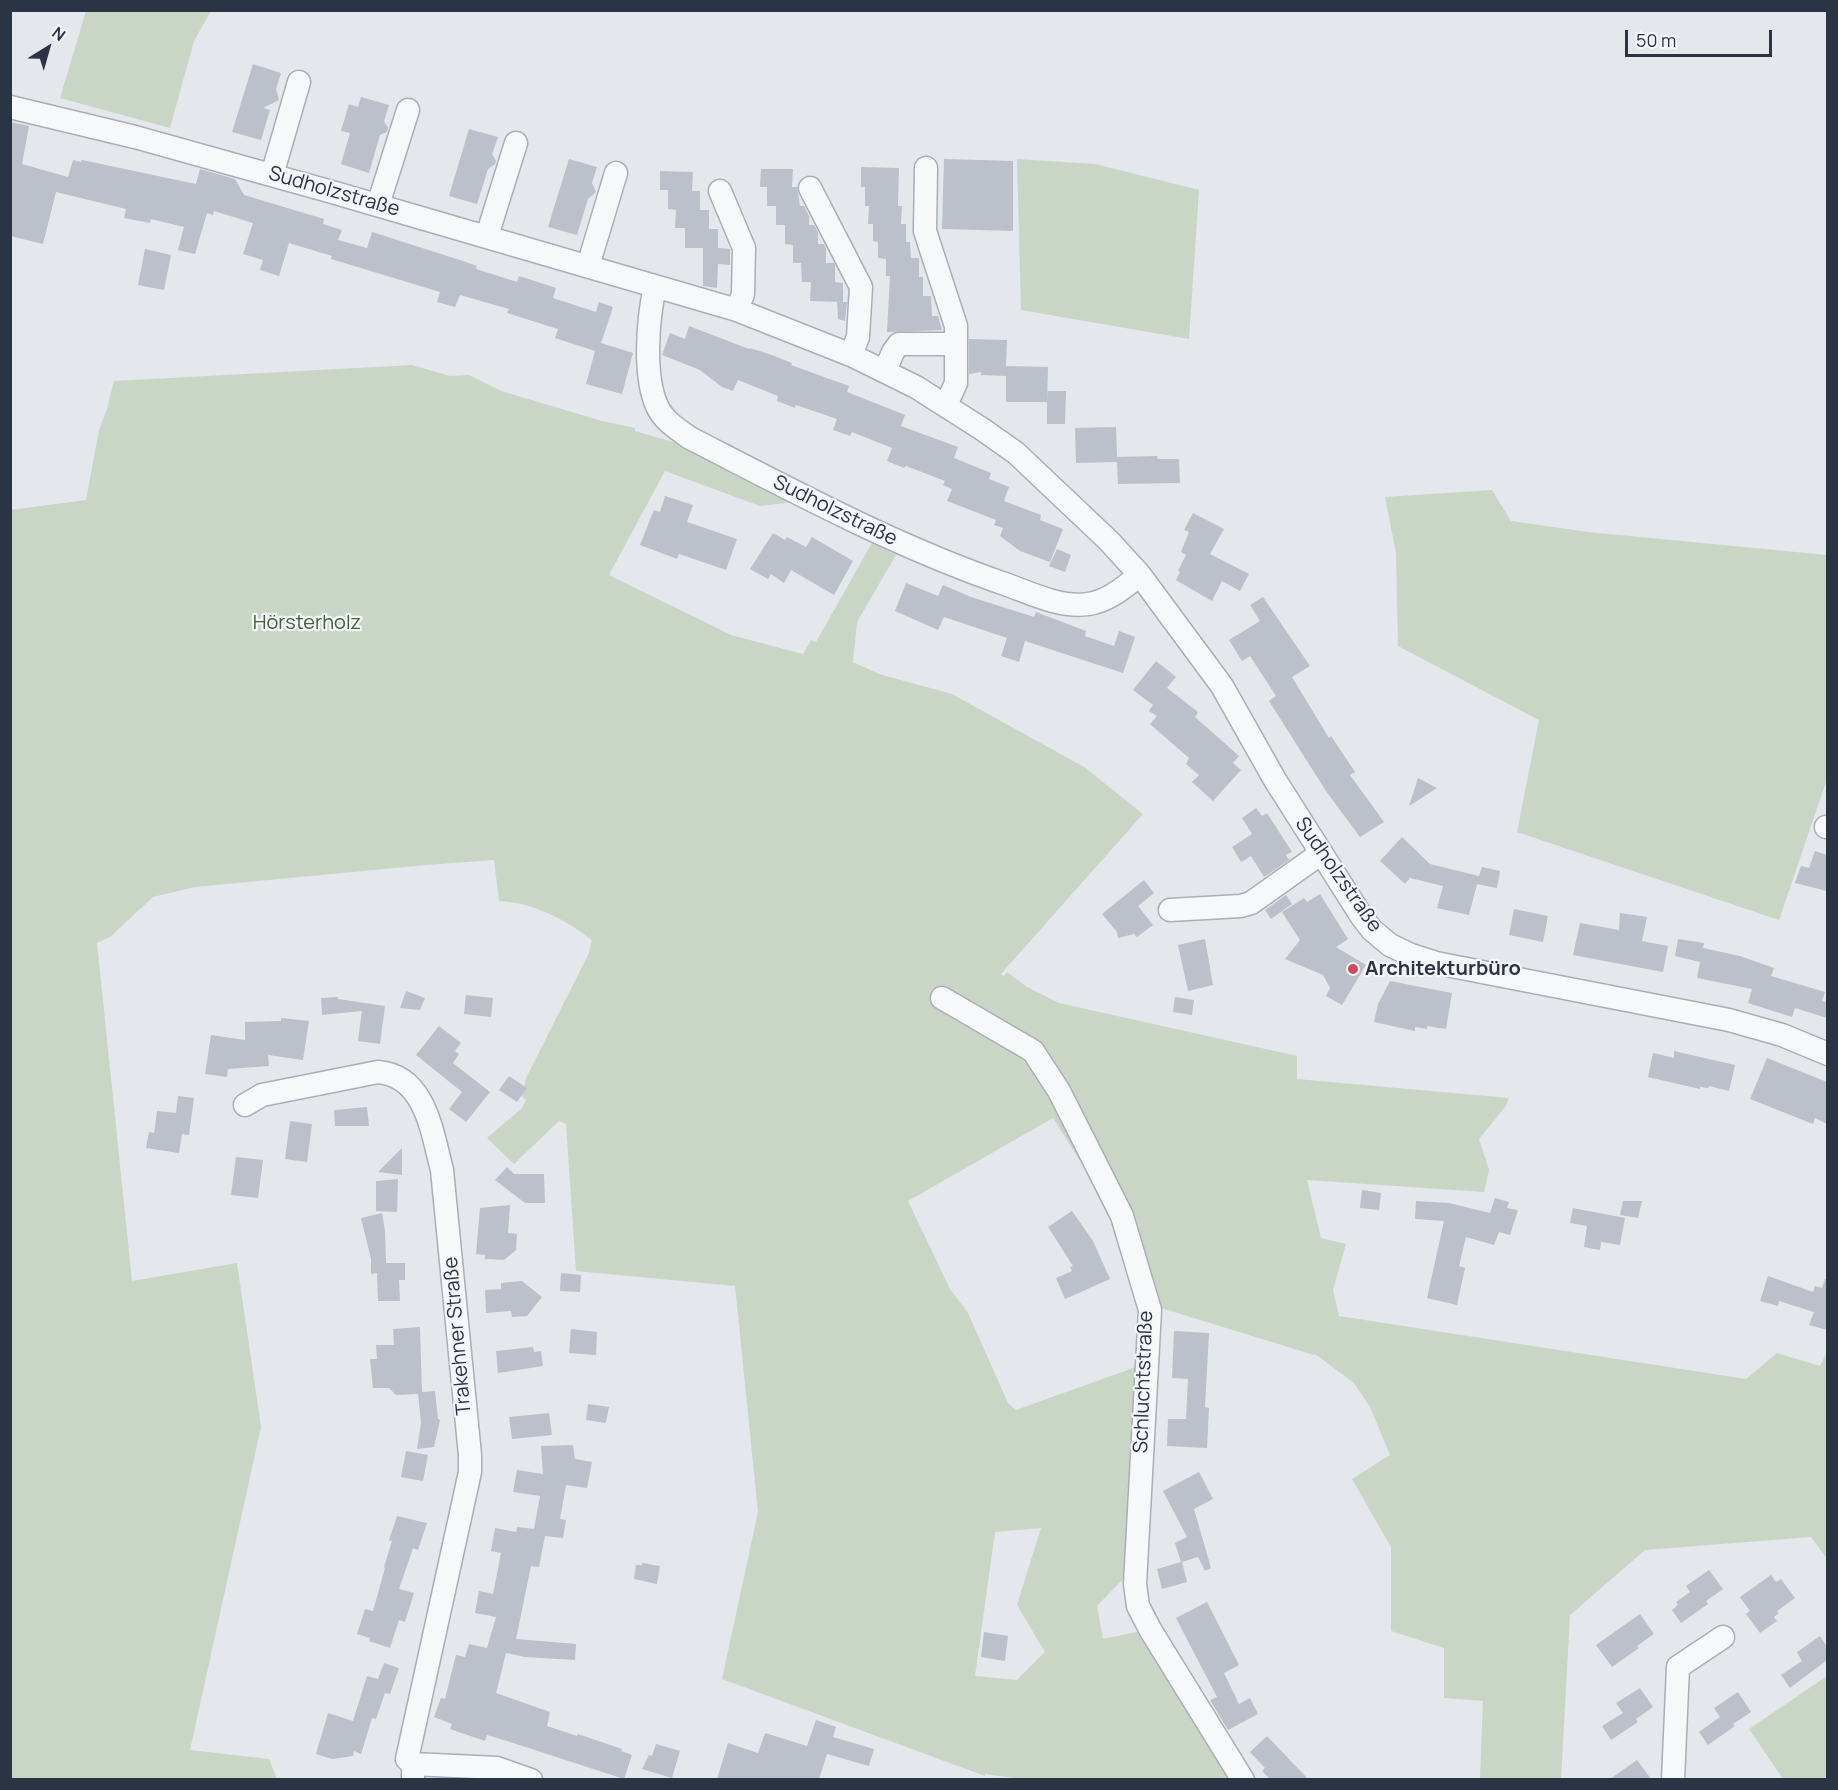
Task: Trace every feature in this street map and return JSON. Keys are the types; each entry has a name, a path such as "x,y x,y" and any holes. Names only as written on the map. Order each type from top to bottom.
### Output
{"street":[{"path":"272,175 299,81"},
{"name":"Sudholzstraße","path":"10,106 135,137 272,175 737,310 851,355 885,371 946,405 1016,453 1078,509 1140,575 1222,686 1320,854 1372,930 1390,945 1411,956 1436,963 1729,1020 1782,1035 1827,1054"},
{"path":"378,205 408,110"},
{"path":"488,236 516,143"},
{"path":"926,168 925,231 956,326 956,383 946,405"},
{"path":"588,267 616,173"},
{"path":"810,188 861,286 858,337 851,355"},
{"path":"720,191 744,248 743,294 737,310"},
{"name":"Sudholzstraße","path":"656,286 649,330 650,382 657,407 669,423 690,438 875,532 937,558 1063,603 1088,604 1104,599 1140,575"},
{"path":"885,371 893,351 899,344 956,344"},
{"path":"1170,909 1241,906 1251,903 1320,854"},
{"name":"Schluchtstraße","path":"942,998 1033,1051 1059,1091 1122,1216 1150,1310 1135,1584 1138,1606 1151,1631 1243,1779"},
{"name":"Trakehner Straße","path":"245,1105 262,1095 378,1072 387,1073 404,1082 418,1097 431,1129 442,1170 470,1472 411,1768"},
{"path":"1673,1779 1678,1667 1723,1637"},
{"path":"411,1768 497,1768 531,1779"}],"green space":[{"path":"86,11 211,11 194,41 170,128 60,98"},
{"path":"1017,159 1095,164 1199,190 1189,339 1021,310"},
{"name":"Hörsterholz","path":"412,365 450,376 469,375 501,391 602,421 635,428 635,431 680,444 795,502 760,506 665,471 609,575 731,635 803,654 811,640 816,642 872,543 896,555 857,622 853,662 879,674 952,694 1084,767 1143,814 1001,974 1004,976 1007,972 1027,987 1059,1003 1297,1056 1297,1079 1509,1098 1506,1106 1479,1139 1489,1170 1484,1192 1307,1180 1321,1238 1346,1244 1333,1290 1339,1316 1746,1379 1777,1353 1820,1366 1827,1352 1827,1559 1811,1537 1645,1550 1570,1615 1561,1779 1480,1779 1483,1701 1444,1698 1444,1648 1391,1631 1391,1547 1352,1479 1390,1455 1370,1407 1354,1383 1315,1354 1161,1308 1130,1240 1053,1118 908,1201 950,1289 968,1313 1008,1403 1016,1410 1136,1367 1128,1574 1097,1606 1103,1639 1141,1631 1235,1779 1028,1780 985,1774 985,1776 722,1679 758,1512 735,1286 576,1271 566,1124 559,1121 514,1164 487,1138 522,1108 526,1100 522,1097 526,1078 589,953 592,940 571,925 548,913 525,905 499,901 494,860 195,887 153,897 110,937 97,943 132,1281 237,1263 261,1427 190,1750 269,1759 277,1779 11,1779 10,510 86,500 99,430 114,381","holes":["1041,1528 1017,1605 1045,1652 1017,1680 975,1676 995,1532"]},
{"path":"1492,490 1511,521 1588,532 1827,555 1827,779 1779,920 1517,832 1539,720 1398,646 1396,553 1385,497"},
{"path":"1827,1676 1827,1779 1783,1779 1749,1729"}],"building":[{"path":"253,64 281,73 276,89 279,100 263,108 270,110 261,140 232,132"},
{"path":"361,97 389,105 384,121 388,128 387,132 380,135 369,173 341,164 350,133 341,131 349,104 358,107"},
{"path":"10,122 29,126 22,164 68,177 73,160 81,162 82,160 196,184 200,169 235,179 244,195 324,219 323,224 342,230 338,240 367,248 372,232 463,261 477,266 476,269 517,282 519,276 556,288 553,298 596,312 599,302 613,307 601,343 633,353 622,394 586,384 595,351 555,338 558,329 507,313 509,309 460,295 455,307 437,302 440,292 331,259 332,256 289,243 279,276 260,270 263,260 243,254 253,223 214,211 213,215 207,213 195,254 178,250 184,227 151,219 150,223 124,218 126,209 56,192 43,244 10,236"},
{"path":"469,129 498,137 492,154 496,161 488,169 477,204 449,196"},
{"path":"569,159 597,167 592,183 596,192 588,199 577,235 548,227"},
{"path":"944,159 1013,161 1013,231 942,229"},
{"path":"861,167 899,168 898,206 902,206 901,224 906,224 906,242 910,242 911,258 919,258 919,277 923,277 923,296 931,296 932,316 938,316 942,330 887,332 890,276 886,276 886,259 878,258 878,242 873,241 873,224 868,224 869,206 865,206 865,187 861,187"},
{"path":"761,169 793,169 792,187 797,187 800,206 804,206 809,216 809,225 814,225 818,232 818,244 824,244 826,263 835,265 835,282 843,283 843,302 810,301 811,282 802,282 801,263 793,263 793,245 785,244 785,225 776,225 776,206 767,206 767,187 760,187"},
{"path":"660,171 693,172 692,191 700,191 700,210 709,210 709,229 718,229 718,248 730,249 730,265 718,264 717,288 703,286 703,248 685,248 685,228 675,228 676,210 668,209 668,190 660,190"},
{"path":"145,249 171,255 164,290 138,285"},
{"path":"837,302 847,302 845,321 838,319"},
{"path":"689,326 749,349 772,355 792,363 791,365 849,386 847,392 905,415 901,426 958,447 954,458 991,473 989,479 1009,487 1004,501 1041,515 1040,520 1063,529 1050,562 1020,551 1000,536 1003,528 994,525 996,520 947,501 952,489 943,485 945,481 887,461 892,448 852,432 850,436 833,430 837,419 777,401 778,396 738,380 733,391 722,387 700,370 662,355 670,333 685,339"},
{"path":"969,339 1007,340 1006,366 1048,367 1047,402 1006,402 1006,376 981,375 981,372 969,374"},
{"path":"1047,391 1066,391 1065,424 1047,424"},
{"path":"1116,427 1117,457 1157,456 1158,459 1179,459 1180,483 1118,484 1117,462 1076,463 1075,428"},
{"path":"665,496 693,505 687,522 737,539 726,570 679,554 677,559 640,545 654,510 660,512"},
{"path":"1193,513 1224,529 1210,554 1249,574 1240,591 1222,581 1212,601 1176,580 1186,555 1181,552 1189,532 1184,530"},
{"path":"773,533 806,547 812,537 853,561 834,595 791,570 784,583 771,574 768,579 750,569"},
{"path":"1057,549 1071,555 1065,572 1049,566"},
{"path":"906,583 938,596 943,585 971,597 1034,617 1036,612 1086,631 1085,636 1114,646 1119,631 1135,637 1123,673 1025,641 1019,662 1001,656 1007,638 944,617 938,630 895,611"},
{"path":"1263,597 1310,666 1292,677 1329,738 1331,736 1355,772 1350,775 1384,822 1360,837 1326,791 1269,701 1276,696 1250,656 1242,661 1229,640 1260,621 1250,605"},
{"path":"1156,661 1176,677 1167,688 1198,712 1195,717 1239,756 1233,763 1241,770 1213,801 1192,782 1199,775 1186,764 1189,758 1150,724 1157,716 1149,711 1153,705 1133,690"},
{"path":"1418,778 1437,788 1409,806"},
{"path":"1256,808 1262,816 1267,813 1292,852 1286,855 1289,860 1264,877 1251,856 1241,862 1232,847 1252,834 1242,818"},
{"path":"1402,837 1430,864 1479,876 1482,867 1500,871 1497,888 1477,884 1469,915 1437,908 1443,886 1410,878 1405,884 1380,861"},
{"path":"1815,851 1827,855 1827,891 1795,883 1801,866 1809,868"},
{"path":"1144,880 1154,893 1138,906 1153,925 1137,937 1134,934 1118,938 1117,932 1102,914"},
{"path":"1320,894 1348,939 1336,947 1366,965 1342,1005 1326,996 1330,988 1323,975 1285,959 1300,940 1282,912 1304,898 1307,902"},
{"path":"1286,895 1292,904 1271,919 1265,910"},
{"path":"1514,909 1548,916 1543,942 1509,935"},
{"path":"1620,913 1647,917 1642,941 1668,946 1663,972 1573,955 1580,923 1619,930"},
{"path":"1205,939 1213,985 1188,991 1178,945"},
{"path":"1678,939 1704,943 1703,948 1740,956 1774,968 1771,976 1825,992 1822,1001 1827,1002 1827,1018 1795,1008 1792,1017 1748,1003 1752,989 1697,978 1700,962 1675,956"},
{"path":"1390,981 1452,993 1446,1029 1427,1026 1427,1029 1415,1027 1415,1031 1374,1022 1378,1004"},
{"path":"406,991 425,998 420,1010 400,1008"},
{"path":"466,995 493,998 491,1017 464,1014"},
{"path":"338,997 338,999 385,1006 380,1044 358,1041 362,1011 322,1015 321,998"},
{"path":"1175,997 1194,1000 1192,1015 1173,1012"},
{"path":"281,1018 309,1021 303,1060 268,1055 269,1066 228,1069 227,1077 205,1074 211,1035 245,1040 245,1022 281,1021"},
{"path":"439,1026 461,1043 455,1051 459,1054 453,1063 490,1092 466,1122 449,1109 462,1092 416,1055"},
{"path":"1674,1051 1735,1065 1729,1091 1709,1086 1708,1088 1700,1087 1700,1089 1648,1077 1653,1053 1674,1058"},
{"path":"1767,1058 1827,1082 1827,1124 1815,1118 1813,1124 1750,1099"},
{"path":"509,1076 527,1088 517,1102 499,1090"},
{"path":"178,1096 194,1098 189,1135 182,1134 179,1153 146,1148 149,1132 154,1133 157,1111 176,1113"},
{"path":"367,1107 369,1126 335,1126 334,1110"},
{"path":"290,1121 312,1124 307,1162 285,1159"},
{"path":"402,1148 402,1175 378,1172"},
{"path":"236,1157 263,1160 258,1198 231,1195"},
{"path":"507,1167 514,1174 544,1174 545,1203 525,1203 495,1180"},
{"path":"398,1179 397,1212 376,1211 376,1181"},
{"path":"1362,1190 1381,1193 1379,1210 1360,1208"},
{"path":"1495,1198 1509,1202 1507,1208 1518,1210 1510,1235 1499,1232 1494,1245 1466,1237 1459,1266 1465,1268 1457,1305 1427,1298 1444,1221 1415,1219 1416,1201 1449,1203 1490,1213"},
{"path":"1623,1201 1642,1201 1638,1218 1620,1215"},
{"path":"510,1205 508,1233 517,1234 516,1250 504,1260 485,1259 485,1255 476,1254 480,1208"},
{"path":"1573,1208 1625,1218 1620,1245 1601,1242 1600,1250 1584,1247 1587,1226 1570,1223"},
{"path":"1072,1211 1093,1241 1110,1279 1065,1299 1056,1278 1072,1271 1070,1267 1073,1266 1048,1227"},
{"path":"382,1213 386,1263 405,1263 405,1280 399,1280 400,1301 378,1301 377,1273 371,1274 371,1259 361,1218"},
{"path":"561,1273 581,1275 580,1292 560,1291"},
{"path":"1768,1276 1813,1292 1815,1286 1822,1288 1827,1279 1827,1330 1809,1325 1814,1312 1779,1301 1778,1306 1760,1301"},
{"path":"522,1281 542,1297 527,1316 512,1317 511,1311 486,1313 485,1290 501,1289 501,1283"},
{"path":"420,1327 422,1392 435,1391 438,1419 440,1420 434,1447 417,1449 421,1423 418,1394 396,1395 389,1388 373,1388 370,1359 377,1359 376,1345 394,1345 393,1329"},
{"path":"571,1329 597,1332 596,1355 569,1353"},
{"path":"1174,1331 1209,1333 1205,1407 1209,1408 1207,1448 1167,1446 1168,1419 1186,1419 1188,1379 1172,1378"},
{"path":"533,1347 534,1352 541,1351 543,1366 498,1373 496,1351"},
{"path":"588,1404 609,1407 606,1423 586,1420"},
{"path":"549,1413 552,1435 512,1439 509,1417"},
{"path":"573,1445 575,1459 592,1462 587,1488 566,1485 560,1519 566,1520 563,1538 545,1536 539,1567 531,1566 516,1639 576,1644 575,1660 525,1657 506,1653 496,1693 550,1712 547,1726 622,1749 621,1751 632,1755 624,1779 487,1735 485,1741 450,1729 452,1724 434,1717 441,1698 445,1699 456,1655 465,1657 469,1644 487,1648 496,1617 475,1613 479,1591 493,1594 501,1553 491,1551 495,1528 516,1532 517,1527 534,1529 540,1496 513,1492 517,1470 543,1474 541,1446"},
{"path":"406,1451 428,1455 423,1481 401,1477"},
{"path":"1199,1472 1213,1499 1194,1509 1211,1568 1205,1571 1198,1557 1182,1562 1187,1582 1162,1589 1157,1569 1181,1562 1175,1543 1187,1537 1163,1491"},
{"path":"397,1516 427,1523 418,1550 413,1548 399,1589 414,1593 405,1622 399,1620 390,1648 357,1634 365,1609 373,1611 392,1541 389,1540"},
{"path":"642,1563 660,1566 657,1584 634,1579 636,1565 642,1565"},
{"path":"1709,1570 1723,1589 1706,1601 1708,1604 1681,1623 1672,1610 1678,1605 1676,1602 1690,1592 1686,1586"},
{"path":"1771,1575 1776,1582 1781,1579 1795,1598 1777,1611 1779,1613 1774,1617 1777,1621 1760,1633 1746,1614 1750,1611 1740,1597"},
{"path":"1207,1602 1239,1665 1224,1673 1239,1704 1250,1698 1258,1714 1228,1730 1210,1700 1217,1697 1176,1618"},
{"path":"1640,1614 1654,1634 1612,1667 1596,1645"},
{"path":"984,1632 1008,1636 1005,1661 981,1657"},
{"path":"1820,1636 1827,1647 1827,1660 1790,1688 1781,1675 1802,1661 1797,1652"},
{"path":"384,1663 399,1668 390,1694 385,1693 376,1719 372,1718 361,1754 354,1751 353,1756 332,1759 316,1754 328,1713 353,1721 367,1676 378,1679"},
{"path":"1640,1688 1653,1707 1636,1719 1638,1722 1611,1740 1602,1726 1623,1713 1616,1703"},
{"path":"1738,1692 1751,1712 1708,1745 1699,1732 1720,1717 1714,1708"},
{"path":"816,1720 836,1727 833,1737 874,1749 869,1766 827,1754 819,1779 717,1779 728,1743 758,1753 765,1733 807,1746"},
{"path":"1267,1736 1308,1779 1270,1779 1262,1771 1265,1768 1250,1752"},
{"path":"656,1744 680,1751 672,1778 642,1769 649,1755 652,1756"},
{"path":"1637,1760 1651,1779 1610,1779"}],"place":[{"name":"Architekturbüro","path":"1353,969"}]}
